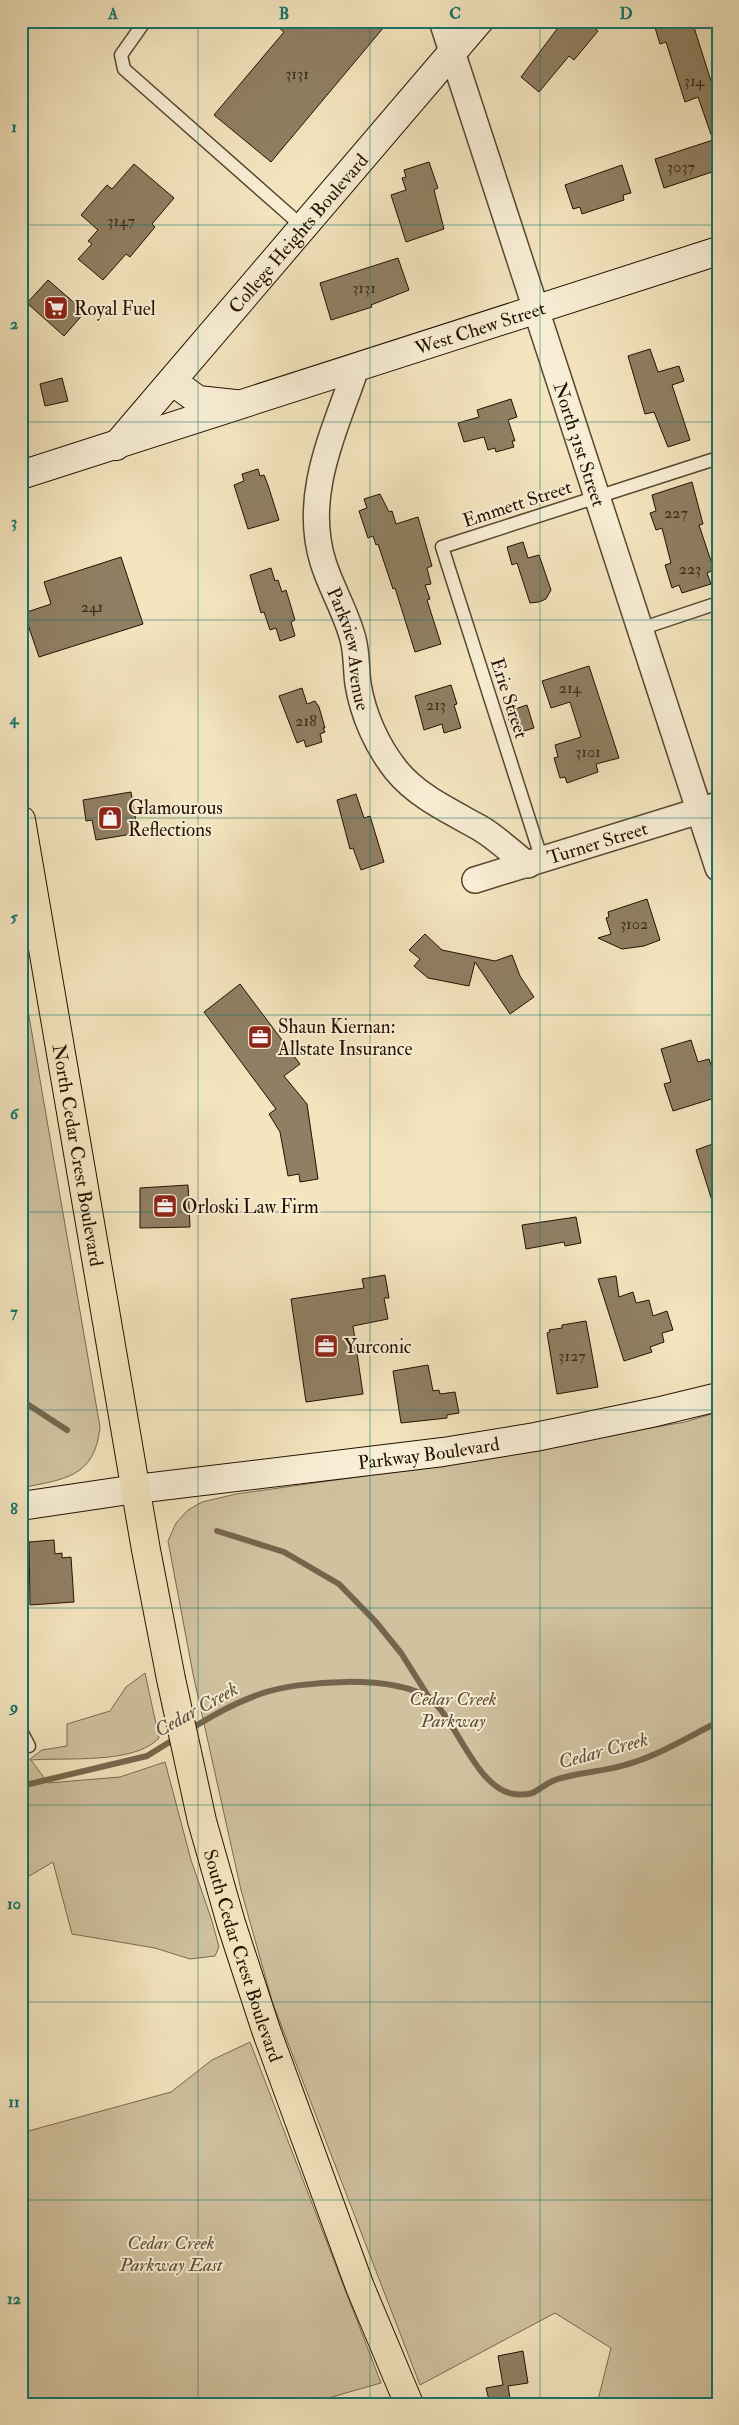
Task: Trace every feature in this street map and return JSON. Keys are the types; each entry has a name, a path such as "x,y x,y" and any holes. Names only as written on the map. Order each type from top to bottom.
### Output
{"main road":[{"name":"North Cedar Crest Boulevard","path":"21,820 136,1489"},
{"name":"South Cedar Crest Boulevard","path":"136,1489 171,1679 193,1782 231,1923 266,2030 360,2288 409,2404"}],"street":[{"name":"North 31st Street","path":"442,21 640,629 708,808 718,868"},
{"name":"College Heights Boulevard","path":"116,446 479,21"},
{"name":"West Chew Street","path":"21,475 718,251"},
{"name":"Parkview Avenue","path":"356,368 320,472 315,513 317,538 323,563 345,612 354,641 362,707 375,736 396,770 428,800 482,829 535,862"},
{"name":"West Chew Street","path":"172,381 198,400 220,404 244,404"},
{"name":"Turner Street","path":"475,880 708,808"},
{"name":"Parkway Boulevard","path":"21,1506 136,1489 443,1452 656,1412 718,1397"}],"lane":[{"path":"145,21 121,55 124,69 303,227"},
{"name":"Emmett Street","path":"442,547 718,458"},
{"name":"Erie Street","path":"442,547 535,862"},
{"path":"640,629 718,603"},
{"path":"21,1731 29,1746"}],"green space":[{"path":"21,970 100,1427 92,1457 75,1473 51,1482 21,1488"},
{"name":"Cedar Creek Parkway","path":"718,1412 718,2404 597,2404 611,2348 555,2313 420,2385 273,2004 241,1890 193,1674 168,1541 176,1523 188,1510 202,1502 236,1494 407,1470 685,1422"},
{"path":"145,1673 159,1738 148,1747 116,1756 98,1758 31,1760 48,1783 120,1777 165,1762 191,1860 219,1947 215,1956 190,1959 155,1948 72,1934 53,1862 21,1881 21,1766 42,1750 67,1746 67,1724 110,1711 126,1687"},
{"name":"Cedar Creek Parkway East","path":"250,2042 381,2383 307,2404 21,2404 21,2133 171,2092 212,2060"}],"building":[{"path":"271,21 389,21 271,162 214,115 284,32"},
{"path":"563,21 586,21 598,31 574,60 569,56 539,92 521,77"},
{"path":"653,21 692,21 718,103 718,170 664,188 655,159 713,140 698,97 685,102 666,42 660,44"},
{"path":"429,162 438,188 434,190 444,229 406,242 391,195 406,190 402,178 406,177 404,170"},
{"path":"134,164 174,198 152,224 155,227 130,257 126,254 103,280 78,259 92,244 88,241 98,230 81,215 107,185 112,189"},
{"path":"622,165 631,193 623,195 624,200 582,214 580,207 573,209 565,185"},
{"path":"398,258 409,290 371,305 372,307 331,320 320,283"},
{"name":"Royal Fuel","path":"48,280 85,312 64,336 27,303"},
{"path":"650,349 658,372 679,366 684,381 672,385 690,440 668,447 654,412 645,414 628,356"},
{"path":"62,378 68,401 45,406 40,384"},
{"path":"511,399 517,417 508,420 515,441 512,441 514,447 496,452 495,448 488,450 484,437 464,442 458,423 479,417 477,410"},
{"path":"258,469 260,476 264,475 279,520 248,529 234,485 244,481 242,474"},
{"path":"692,482 703,524 699,525 714,570 707,573 711,584 682,593 679,585 672,588 665,565 671,563 662,528 656,530 650,513 656,511 652,495"},
{"path":"380,494 389,512 392,511 396,524 418,517 432,566 427,568 431,584 425,585 430,599 427,600 441,644 415,652 395,588 393,589 378,544 376,545 373,536 368,538 359,511 367,508 364,499"},
{"path":"523,542 528,558 539,555 551,590 546,599 539,602 530,603 517,563 512,565 507,547"},
{"path":"121,557 143,624 39,657 24,613 51,604 44,582"},
{"path":"271,568 275,581 278,580 282,592 286,590 295,620 291,622 295,636 280,641 276,628 270,630 264,612 261,613 250,575"},
{"path":"589,666 619,758 596,764 598,772 567,783 565,777 560,778 554,758 558,757 555,745 581,737 570,702 551,708 542,681"},
{"path":"451,685 457,704 454,705 461,728 444,733 442,724 424,730 415,696"},
{"path":"302,688 307,704 315,701 319,707 325,728 323,728 325,732 320,734 322,742 306,747 304,740 297,743 279,696"},
{"path":"527,705 534,728 514,734 506,712"},
{"name":"Glamourous Reflections","path":"131,792 138,833 96,840 92,820 86,821 83,800"},
{"path":"356,794 364,818 370,816 384,862 361,870 353,848 350,849 337,800"},
{"path":"647,899 660,940 644,946 622,949 598,938 611,934 606,918 609,917 608,912"},
{"path":"425,934 442,950 495,961 512,955 520,976 534,997 510,1014 475,962 469,986 428,978 414,966 420,959 409,950"},
{"path":"240,984 300,1064 284,1076 307,1104 318,1179 300,1182 299,1174 288,1176 280,1132 269,1114 276,1109 204,1012"},
{"path":"691,1040 698,1062 709,1059 718,1086 718,1097 673,1111 664,1084 671,1082 661,1049"},
{"path":"718,1142 718,1206 714,1207 696,1150"},
{"name":"Orloski Law Firm","path":"188,1185 190,1227 140,1228 140,1188"},
{"path":"576,1217 581,1243 565,1246 564,1242 526,1249 522,1225"},
{"name":"Yurconic","path":"385,1275 389,1298 384,1298 388,1319 353,1326 363,1394 306,1402 291,1299 364,1288 362,1279"},
{"path":"616,1276 619,1297 633,1292 636,1303 649,1300 653,1316 667,1311 673,1330 662,1333 664,1342 650,1347 652,1352 624,1361 598,1279"},
{"path":"586,1321 598,1387 557,1394 547,1333 550,1332 549,1330 562,1328 562,1325"},
{"path":"428,1365 433,1391 439,1390 440,1394 455,1392 459,1413 447,1415 447,1418 401,1423 393,1371"},
{"path":"54,1540 55,1554 62,1553 62,1558 71,1557 74,1602 30,1605 29,1542"},
{"path":"523,2351 528,2383 508,2386 511,2404 490,2404 486,2388 503,2385 498,2356"}],"waterway":[{"path":"21,1400 67,1430"},
{"path":"217,1531 284,1552 339,1584 375,1621 401,1653 430,1699"},
{"name":"Cedar Creek","path":"189,1730 241,1701 277,1689 298,1685 346,1682 394,1686 414,1691 430,1699 440,1708 488,1780 501,1789 522,1795 533,1793 549,1783 564,1777 637,1761 718,1722"},
{"name":"Cedar Creek","path":"21,1786 147,1756 176,1738"}],"place":[{"name":"Royal Fuel","path":"56,308"},
{"name":"Glamourous Reflections","path":"110,818"},
{"name":"Shaun Kiernan: Allstate Insurance","path":"260,1037"},
{"name":"Orloski Law Firm","path":"165,1206"},
{"name":"Yurconic","path":"326,1346"}]}
